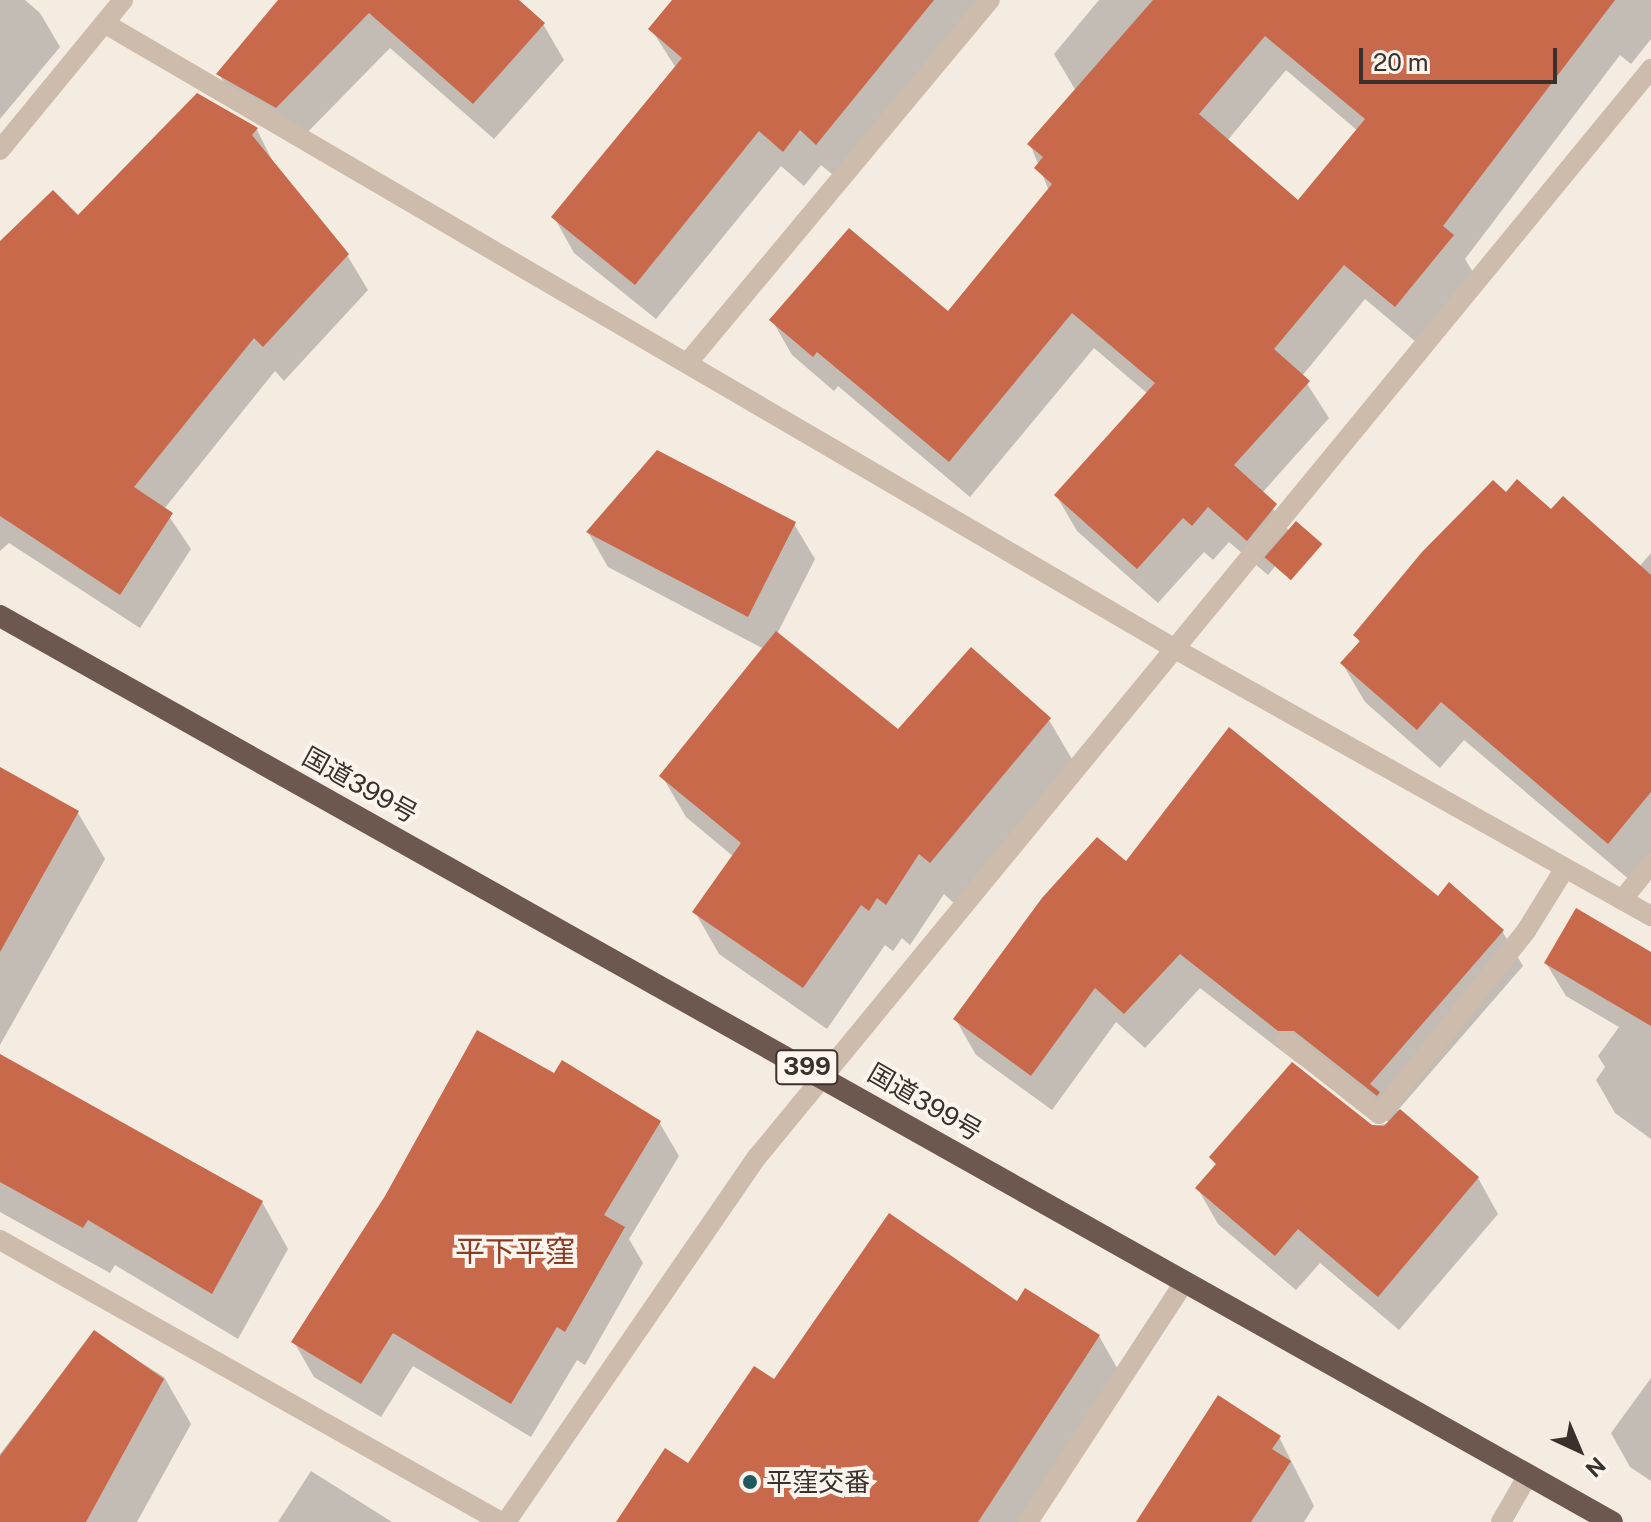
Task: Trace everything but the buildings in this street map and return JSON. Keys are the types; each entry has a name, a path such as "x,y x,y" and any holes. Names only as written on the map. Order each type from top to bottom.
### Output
{"highway":[{"name":"国道399号","path":"0,616 1612,1522"}],"street":[{"path":"0,150 123,0"},
{"path":"689,361 990,0"},
{"path":"104,23 689,361 1177,650 1651,916"},
{"path":"3,1247 504,1522 758,1156 1177,650 1651,69"},
{"path":"1622,900 1651,864"},
{"path":"1286,1041 1379,1114 1526,931 1565,868"},
{"path":"1028,1522 1184,1283"},
{"path":"1501,1522 1528,1475"}],"place":[{"name":"平窪交番","path":"750,1482"}],"district":[{"name":"平下平窪","path":"515,1251"}]}
